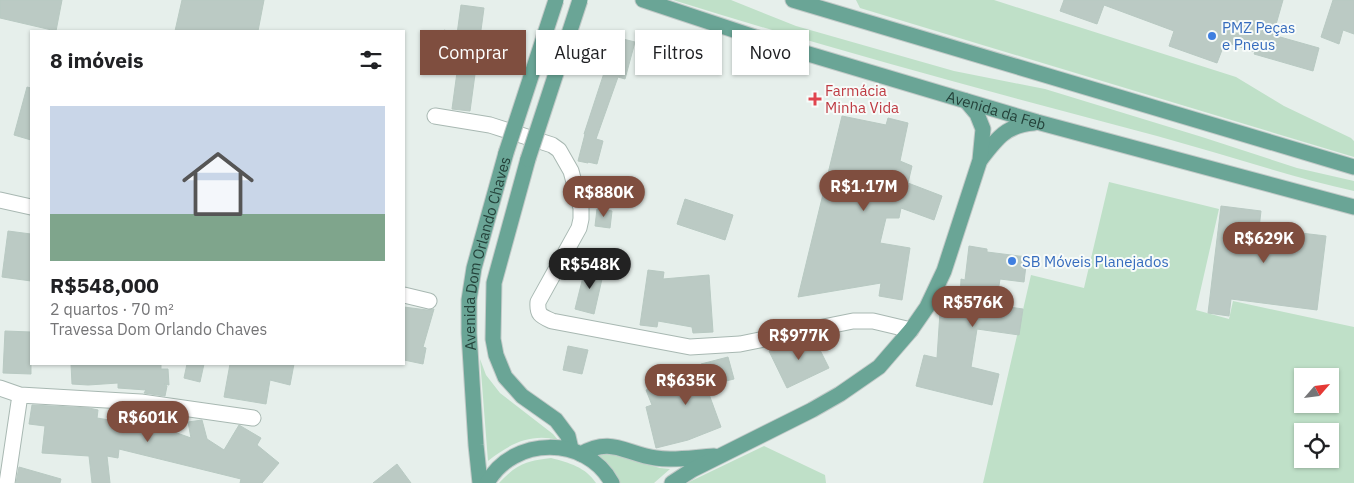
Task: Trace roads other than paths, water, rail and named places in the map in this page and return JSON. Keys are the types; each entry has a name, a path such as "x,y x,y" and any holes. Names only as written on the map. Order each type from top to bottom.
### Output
{"main road":[{"name":"Avenida Dom Orlando Chaves","path":"480,483 469,333 470,300 474,268 506,153 556,0"},
{"name":"Avenida Dom Orlando Chaves","path":"580,0 528,159 494,283 493,339 496,355 505,377 522,396 556,420 568,436 576,452 598,466 612,483"},
{"name":"Avenida da Feb","path":"644,0 786,47 1037,122 1354,207"},
{"path":"793,0 829,5 1354,167"},
{"path":"672,483 692,470 812,410 848,389 879,367 911,330 927,308 944,271 980,160 983,129 977,114 966,101"},
{"path":"980,160 1008,129 1020,124 1037,122"},
{"path":"487,483 504,463 525,451 549,447 576,452 602,445 655,458 669,459 721,455"}],"street":[{"path":"435,116 490,125 552,145 559,150 571,171 581,208 579,228 538,302 537,310 541,316 552,321 690,347 740,344 853,321 873,321 911,330"},
{"path":"0,200 30,207"},
{"path":"405,295 429,301"},
{"path":"0,388 20,395 141,402 253,418"},
{"path":"7,483 20,395"}],"place":[{"name":"PMZ Peças e Pneus","path":"1212,36"},
{"name":"Farmácia Minha Vida","path":"815,99"},
{"name":"SB Móveis Planejados","path":"1012,261"}]}
